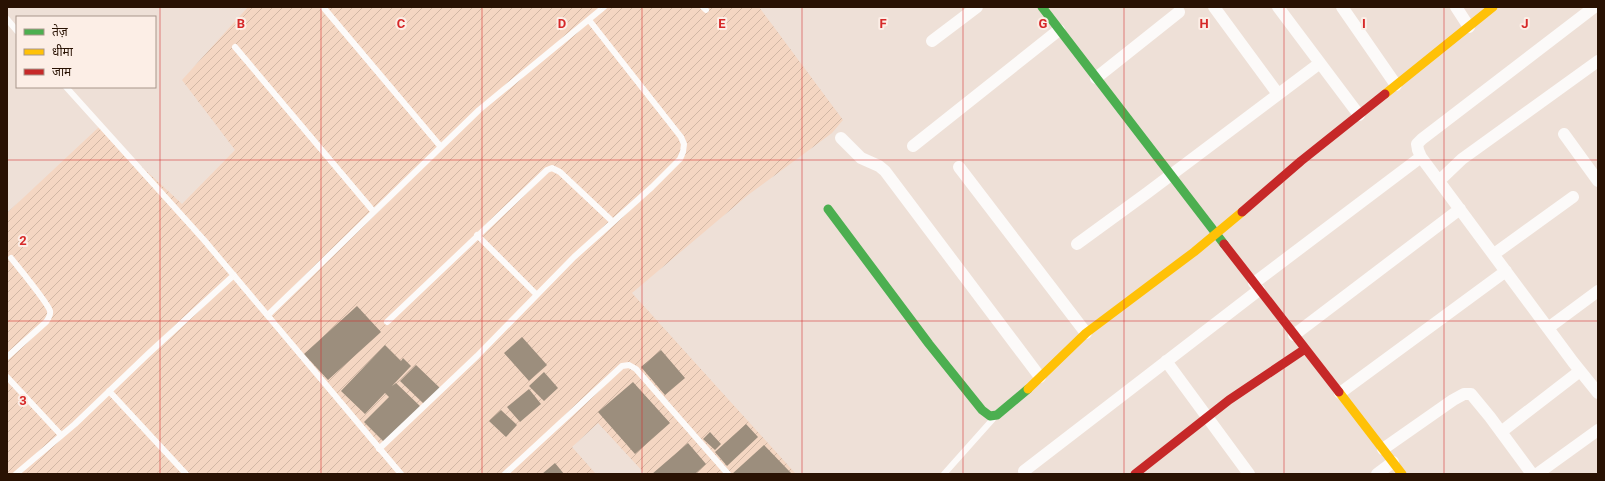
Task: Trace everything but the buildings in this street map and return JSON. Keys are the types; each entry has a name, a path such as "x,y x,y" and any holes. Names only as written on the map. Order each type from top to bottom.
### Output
{"street":[{"path":"932,41 977,7"},
{"path":"1042,7 1230,253 1402,474"},
{"path":"1214,7 1278,94"},
{"path":"1278,7 1359,115"},
{"path":"1342,7 1396,85"},
{"path":"1456,7 1469,27"},
{"path":"828,209 929,344 982,410 990,416 997,415 1008,407 1086,333 1194,252 1301,161 1494,7"},
{"path":"1595,10 1417,144 1421,157 1598,393"},
{"path":"1096,78 1179,12"},
{"path":"913,146 1059,30"},
{"path":"1439,180 1462,159 1598,61"},
{"path":"1077,244 1320,63"},
{"path":"1564,134 1598,181"},
{"path":"841,138 861,158 879,166 885,172 1040,377"},
{"path":"1024,471 1166,361 1256,286 1421,157"},
{"path":"959,167 1086,333"},
{"path":"1494,254 1573,197"},
{"path":"1294,335 1460,209"},
{"path":"1340,393 1506,271"},
{"path":"1548,328 1598,291"},
{"path":"1135,474 1207,418 1305,349"},
{"path":"1166,361 1249,474"},
{"path":"1501,432 1580,371"},
{"path":"1383,449 1464,394 1471,394 1532,474"},
{"path":"1537,474 1598,430"},
{"path":"1377,474 1393,462"}],"lane":[{"path":"323,7 441,147"},
{"path":"268,315 479,110 604,7"},
{"path":"7,19 16,29"},
{"path":"380,449 477,356 574,257 652,187 680,159 684,144 681,137 589,20"},
{"path":"235,47 374,212"},
{"path":"67,88 204,240 401,474"},
{"path":"387,322 546,170 552,168 560,172 613,222"},
{"path":"477,235 537,295"},
{"path":"7,357 46,322 50,316 50,310 12,258"},
{"path":"16,474 61,435 234,275"},
{"path":"505,474 622,366 630,365 636,369 728,474"},
{"path":"7,377 61,435"},
{"path":"109,391 186,474"},
{"path":"944,474 997,415"}],"shaded area":[{"path":"248,7 759,7 843,120 832,133 748,195 632,293 796,474 645,474 598,423 572,447 596,474 7,474 7,213 99,127 182,204 235,150 182,80"}],"traffic: fast":[{"path":"1042,7 1224,244"},
{"path":"828,209 929,344 982,410 990,416 997,415 1028,389"}],"traffic: slow":[{"path":"1385,94 1493,7"},
{"path":"1028,389 1086,333 1194,252 1242,212"},
{"path":"1339,392 1402,474"}],"traffic: jam":[{"path":"1242,212 1301,161 1385,94"},
{"path":"1224,244 1339,392"},
{"path":"1135,474 1229,400 1305,349"}]}
